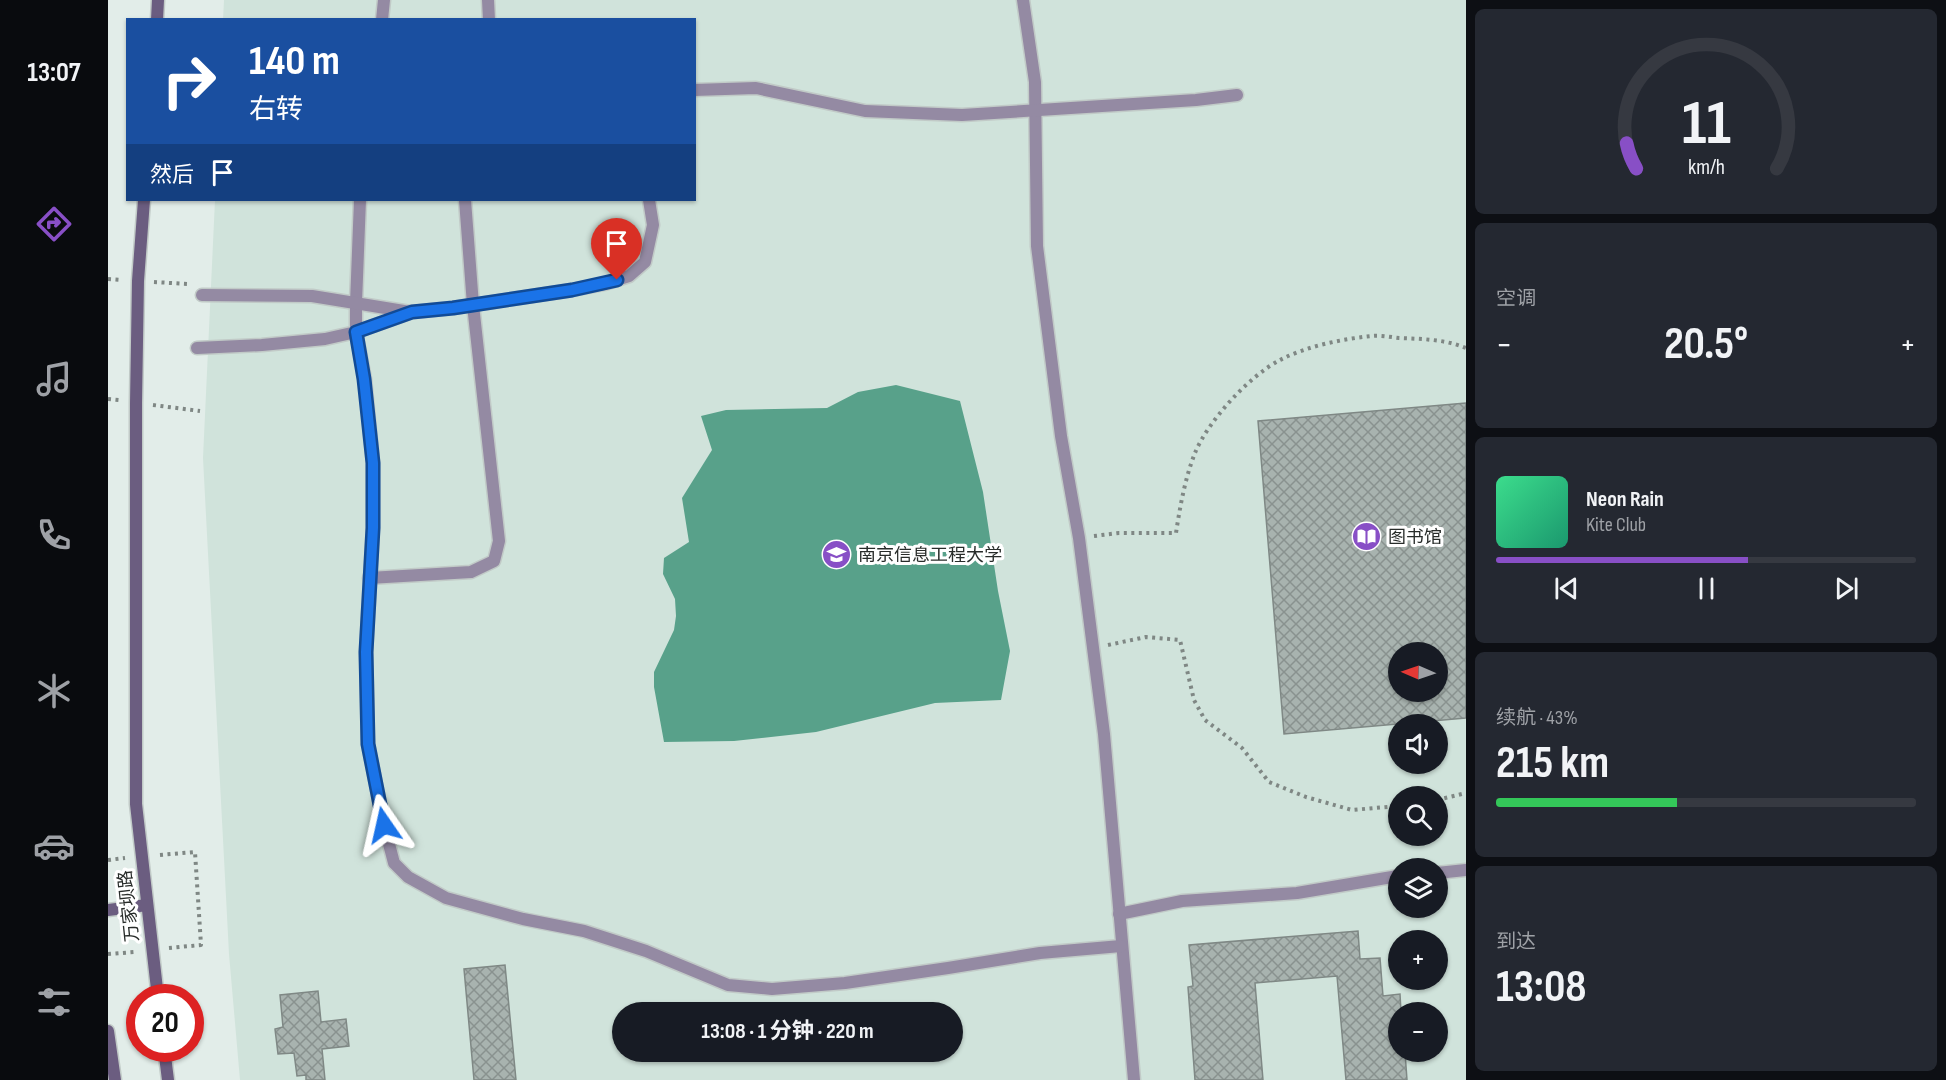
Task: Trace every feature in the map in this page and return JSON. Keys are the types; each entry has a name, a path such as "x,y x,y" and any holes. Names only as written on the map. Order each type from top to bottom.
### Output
{"main road":[{"path":"157,18 158,0"},
{"name":"万家坝路","path":"144,201 138,281 136,403 136,804 156,984"},
{"path":"108,910 147,905"},
{"path":"108,1030 115,1080"},
{"path":"166,1062 168,1080"}],"lane":[{"path":"382,18 384,0"},
{"path":"488,0 489,18"},
{"path":"1023,0 1035,82 1038,246 1061,436 1079,538 1104,734 1134,1080"},
{"path":"696,90 756,88 865,111 962,115 1196,100 1237,95"},
{"path":"360,201 356,332 364,379 373,463 373,528 366,652 368,744 394,863 408,877 446,897 523,919 584,931 646,951 728,985 772,989 845,983 948,969 1040,953 1122,946"},
{"path":"369,578 471,572 494,561 499,541 473,305 465,201"},
{"path":"197,348 326,339 356,332 412,312 572,290 604,284 629,276 645,262 653,225 649,201"},
{"path":"202,295 312,296 412,312"},
{"path":"1448,872 1466,870"},
{"path":"1119,914 1182,901 1297,893 1388,878"}],"path":[{"path":"1079,538 1119,532 1176,533 1195,453 1212,421 1251,381 1279,361 1313,348 1374,335 1429,339 1466,348"},
{"path":"1094,648 1146,637 1180,640 1194,700 1205,720 1242,748 1269,782 1306,797 1352,810 1388,807"},
{"path":"1448,797 1466,793"},
{"path":"108,860 195,852 201,945 108,954"}],"shaded area":[{"name":"南京信息工程大学","path":"224,0 1466,0 1466,1080 240,1080 229,954 203,458 215,201 696,201 696,18 223,18"},
{"path":"896,385 960,401 983,492 1010,651 1001,700 935,703 816,732 734,741 664,742 654,687 654,672 674,630 676,616 675,599 663,574 664,558 689,542 682,498 712,450 701,416 726,410 827,408 858,392"}],"building":[{"name":"图书馆","path":"1466,403 1466,718 1448,720 1448,714 1388,714 1388,725 1284,734 1258,421"},
{"path":"1358,931 1360,959 1380,958 1383,996 1400,994 1400,1002 1388,1002 1388,1062 1406,1062 1407,1080 1346,1080 1337,976 1255,983 1263,1080 1195,1080 1188,987 1193,986 1189,945"},
{"path":"505,965 516,1080 474,1080 464,969"},
{"path":"318,991 321,1022 346,1019 349,1046 322,1049 325,1080 306,1080 306,1075 297,1076 294,1053 278,1054 275,1029 283,1027 280,995"}],"place":[{"name":"图书馆","path":"1367,537"},
{"name":"南京信息工程大学","path":"837,555"}],"route":[{"path":"384,825 368,744 366,652 373,528 373,463 364,379 356,332 412,312 572,290 617,280"}]}
